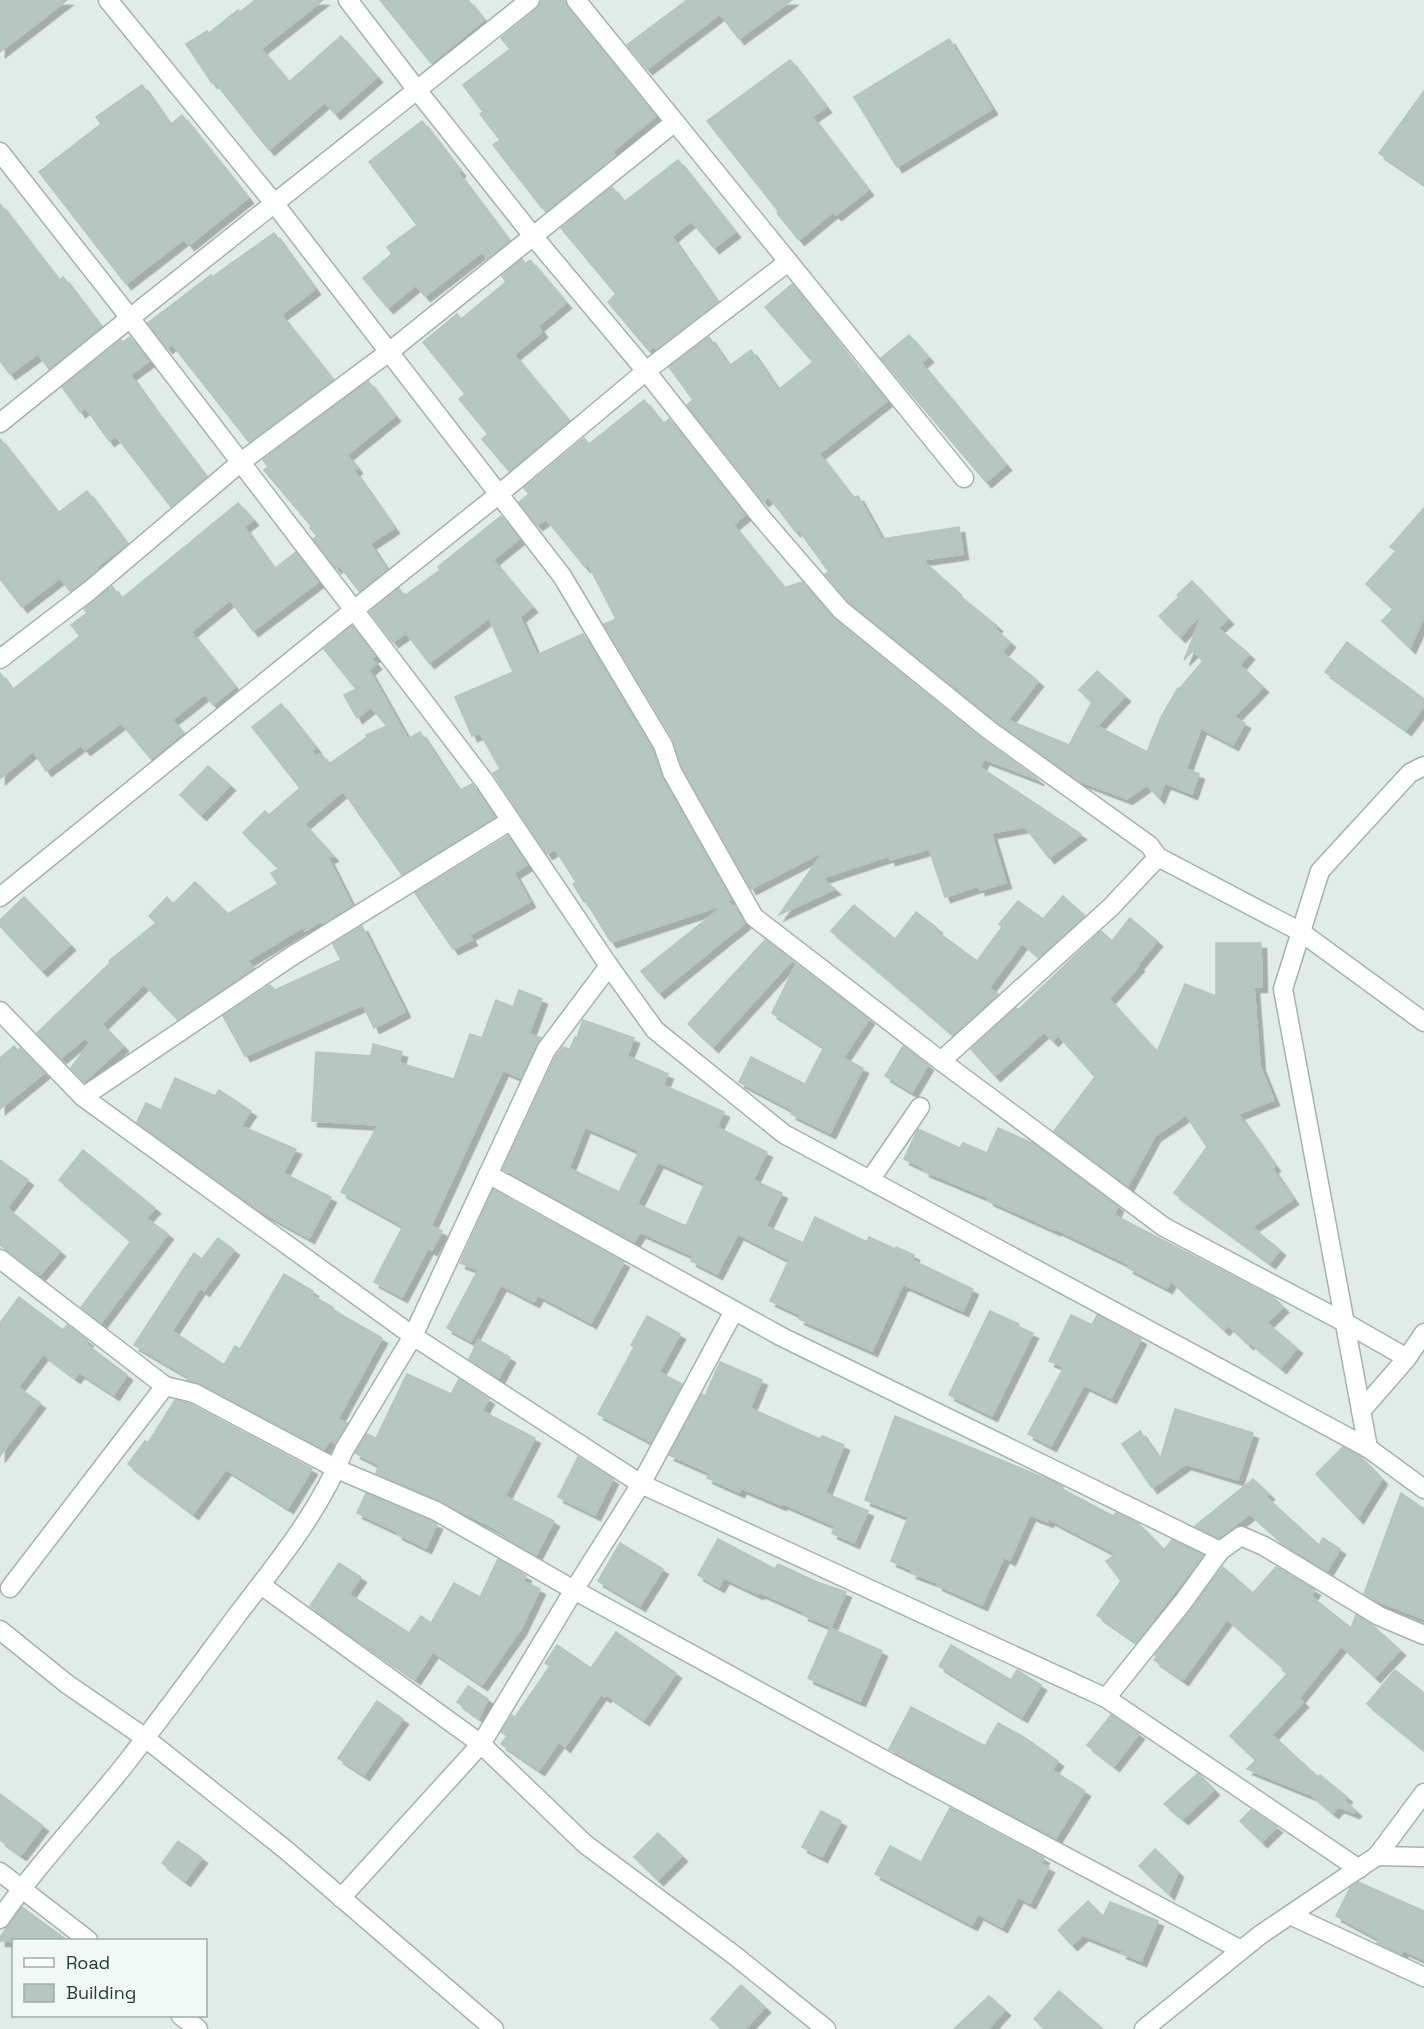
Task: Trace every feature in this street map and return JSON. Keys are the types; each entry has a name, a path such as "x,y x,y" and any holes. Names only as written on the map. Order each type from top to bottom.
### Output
{"street":[{"path":"108,0 274,203 562,576 663,745 672,772 754,917 1164,1227 1407,1358"},
{"path":"348,0 533,236 646,371 761,517 841,609 989,730 1149,845 1158,857 1301,932 1424,1022"},
{"path":"0,423 530,0"},
{"path":"576,0 964,478"},
{"path":"0,659 90,591 241,462 389,352 675,122"},
{"path":"1,156 130,318 485,782 655,1030 784,1134 1368,1448 1424,1488"},
{"path":"0,897 498,495 646,371 788,262"},
{"path":"1368,1448 1283,989 1320,871 1410,773 1424,766"},
{"path":"83,1097 292,956 510,821"},
{"path":"941,1060 1111,907 1158,857"},
{"path":"0,1919 22,1887 123,1766 310,1517 337,1469 344,1450 413,1336 546,1050 609,966"},
{"path":"0,1011 83,1097 413,1336 641,1484 1106,1698 1359,1869"},
{"path":"870,1180 920,1107"},
{"path":"488,1174 782,1337 1220,1551"},
{"path":"0,1259 165,1386 194,1394 337,1469 436,1511 574,1590 890,1763 1241,1950"},
{"path":"341,1898 481,1744 641,1484 734,1311"},
{"path":"1361,1411 1407,1358 1424,1333"},
{"path":"3,1589 165,1386"},
{"path":"1106,1698 1183,1602 1220,1551 1241,1536 1264,1546 1379,1616 1424,1635"},
{"path":"261,1585 481,1744 585,1844 734,1954 826,2029"},
{"path":"0,1630 67,1684 144,1737 286,1850 481,2025"},
{"path":"1144,2029 1241,1950 1377,1856 1424,1793"},
{"path":"1377,1856 1424,1857"},
{"path":"0,1872 86,1939"},
{"path":"1290,1915 1424,1977"},
{"path":"182,2017 198,2029"}],"building":[{"path":"0,0 67,0 0,52"},
{"path":"255,0 323,0 261,49 289,82 341,36 377,77 335,114 325,102 269,150 214,81 212,83 186,44 207,31 209,33"},
{"path":"380,0 468,0 484,20 431,63"},
{"path":"542,0 565,0 567,7 656,116 612,152 615,155 598,170 547,211 544,207 542,208 493,145 500,140 480,114 483,112 463,85 510,49 501,38 537,9"},
{"path":"687,0 792,0 739,39 720,14 647,69 627,45"},
{"path":"949,39 992,109 897,167 854,97"},
{"path":"790,60 826,107 812,117 868,190 836,215 833,212 799,240 707,121"},
{"path":"142,85 170,125 182,115 248,198 189,245 184,239 126,284 39,172 101,124 96,117"},
{"path":"1424,91 1424,184 1379,153"},
{"path":"422,121 509,241 487,259 482,252 425,296 416,285 388,308 363,278 392,254 387,247 417,225 369,162"},
{"path":"678,160 735,232 714,248 691,221 672,237 717,302 656,349 654,346 649,351 608,302 616,294 561,228 612,187 624,202"},
{"path":"0,204 59,281 63,277 101,327 49,369 38,354 10,374 0,361"},
{"path":"274,233 315,289 281,315 333,380 249,442 172,344 167,348 148,323 211,275 212,277"},
{"path":"522,259 525,264 530,260 566,303 538,326 542,332 514,355 569,421 509,471 482,439 488,434 459,399 465,394 423,342 457,314 461,319 506,282 502,276"},
{"path":"792,284 862,374 864,373 887,401 819,454 853,498 858,496 882,539 959,527 963,554 922,560 956,590 954,591 997,626 995,629 1010,642 1002,652 1038,681 1008,720 1069,745 1092,702 1079,690 1097,671 1125,696 1097,726 1147,752 1161,717 1178,688 1203,661 1193,651 1184,660 1203,612 1180,637 1159,616 1192,581 1228,619 1218,628 1249,654 1240,665 1263,687 1234,717 1245,723 1233,745 1201,728 1186,769 1199,774 1192,794 1165,783 1159,798 1147,785 1127,799 1080,781 996,721 849,602 825,574 829,572 798,529 795,531 769,497 763,501 687,405 693,400 669,367 709,337 729,366 751,350 778,390 813,362 765,307"},
{"path":"909,335 928,357 921,363 1006,465 986,482 881,358"},
{"path":"130,337 149,361 130,375 206,477 171,507 116,436 109,441 86,408 80,412 62,387 121,340 123,342"},
{"path":"368,381 395,416 347,455 357,468 354,471 394,528 370,544 387,570 359,591 339,565 336,568 313,539 317,536 310,528 312,527 264,470 268,467 263,460"},
{"path":"644,400 663,424 669,419 745,515 733,525 784,588 802,582 834,619 982,739 1039,780 984,759 980,767 1081,834 1049,858 1025,827 991,833 1006,883 980,890 979,886 945,897 929,849 890,860 889,856 822,878 835,889 779,915 824,851 751,889 682,767 673,739 604,624 616,619 588,564 585,567 546,519 537,525 519,502 529,494 524,488 584,438 589,444"},
{"path":"0,439 58,513 87,491 127,544 70,591 60,578 22,607 0,579"},
{"path":"238,503 253,520 244,527 274,569 296,552 318,582 253,631 230,600 191,632 235,687 213,705 205,694 172,720 183,733 151,759 121,723 85,750 81,745 46,771 33,751 0,779 0,673 12,690 80,636 71,625 87,613 84,609 112,586 121,599"},
{"path":"1424,508 1424,617 1410,648 1382,621 1393,609 1366,584 1396,551 1390,547"},
{"path":"501,516 519,539 493,560 532,607 520,617 537,655 583,634 653,750 662,778 731,899 717,907 611,942 573,884 576,882 555,849 547,854 493,773 500,769 480,733 472,736 455,697 513,672 489,618 429,663 406,633 393,642 370,612 399,588 404,596 440,570 438,567"},
{"path":"352,626 375,656 371,658 376,664 369,670 408,739 420,732 459,791 472,784 495,817 402,875 343,791 304,824 333,856 328,858 352,906 323,924 321,921 305,931 303,927 247,961 254,968 178,1020 144,984 102,1024 123,1046 84,1082 71,1068 90,1042 85,1038 61,1058 37,1033 110,963 109,961 156,923 149,916 167,897 173,904 195,882 228,914 278,884 271,873 279,869 243,833 265,811 269,815 300,788 252,727 281,704 316,748 312,751 315,756 321,754 329,764 367,737 366,735 387,726 371,707 357,718 344,695 356,689 324,649"},
{"path":"1347,642 1424,699 1424,706 1406,730 1325,672"},
{"path":"208,766 230,785 201,815 180,795"},
{"path":"508,836 527,865 514,873 530,902 469,935 472,940 453,949 415,893"},
{"path":"1063,896 1085,916 1039,957 1022,943 989,988 998,994 953,1035 831,931 854,905 895,939 916,912 937,928 935,930 977,961 1002,927 999,924 1018,901 1043,919"},
{"path":"24,897 70,945 42,971 0,926 0,920"},
{"path":"728,902 735,907 745,923 659,993 641,971"},
{"path":"1130,918 1157,941 1138,964 1139,966 1109,999 1157,1052 1185,984 1216,996 1216,943 1261,943 1262,987 1254,987 1260,1066 1274,1100 1238,1114 1275,1166 1272,1168 1293,1199 1252,1227 1280,1250 1270,1263 1174,1193 1207,1147 1186,1115 1155,1136 1128,1186 1054,1131 1095,1077 1058,1035 1053,1041 1044,1032 995,1076 971,1049 1016,1008 1018,1010 1101,931 1112,941"},
{"path":"362,926 405,1012 374,1028 363,1005 245,1056 223,1016 270,985 275,990 341,960 333,944"},
{"path":"765,940 792,960 713,1047 688,1024"},
{"path":"796,964 869,1019 843,1058 863,1068 830,1133 791,1114 793,1110 739,1082 751,1057 805,1084 824,1047 772,1013"},
{"path":"519,990 542,999 529,1034 541,1038 521,1078 503,1070 431,1226 442,1231 432,1250 428,1248 402,1297 374,1282 403,1226 341,1192 378,1125 312,1121 316,1052 371,1056 373,1044 402,1052 399,1063 454,1079 470,1034 482,1038 496,1000 513,1007"},
{"path":"583,1020 634,1038 627,1056 668,1074 663,1085 724,1112 717,1127 767,1152 753,1180 782,1193 766,1226 803,1243 815,1217 867,1242 869,1237 895,1249 896,1247 914,1255 912,1260 973,1289 963,1311 903,1284 872,1351 799,1319 801,1315 770,1301 789,1260 738,1234 717,1274 691,1261 693,1256 640,1232 634,1242 503,1169 556,1056 563,1047 570,1049 575,1037 577,1038","holes":["585,1127 639,1151 619,1192 569,1168","658,1162 705,1183 686,1226 637,1204"]},
{"path":"14,1046 18,1051 20,1048 44,1073 0,1109 0,1058"},
{"path":"903,1046 928,1065 912,1092 885,1076"},
{"path":"175,1078 215,1096 219,1090 251,1111 241,1126 296,1149 283,1173 331,1197 309,1238 253,1207 137,1122 146,1103 161,1110"},
{"path":"998,1128 1034,1144 1118,1206 1114,1215 1273,1297 1283,1307 1267,1323 1297,1348 1281,1368 1249,1342 1248,1344 1228,1325 1224,1330 1171,1281 1167,1288 1128,1268 1130,1265 1056,1229 988,1200 989,1198 924,1171 925,1169 904,1159 918,1129 960,1148 963,1143 987,1153"},
{"path":"83,1150 155,1208 146,1218 168,1234 101,1323 81,1307 131,1241 59,1180"},
{"path":"0,1160 28,1180 7,1208 60,1251 40,1275 0,1245"},
{"path":"493,1190 624,1262 591,1323 538,1295 534,1302 501,1285 471,1341 447,1328 478,1270 460,1263"},
{"path":"218,1238 234,1250 204,1291 200,1288 172,1331 224,1365 235,1346 240,1349 284,1274 313,1291 311,1295 334,1308 333,1310 382,1338 338,1419 347,1423 335,1443 330,1440 324,1449 199,1383 187,1380 189,1377 134,1345 194,1253 202,1259"},
{"path":"19,1297 63,1330 67,1325 88,1341 85,1343 127,1375 114,1395 79,1372 75,1378 43,1354 18,1387 40,1403 0,1456 0,1323"},
{"path":"990,1311 1033,1333 992,1416 949,1395"},
{"path":"1071,1315 1092,1325 1097,1315 1141,1339 1111,1398 1084,1385 1051,1446 1028,1434 1064,1367 1049,1361"},
{"path":"647,1316 680,1334 659,1372 682,1384 651,1442 598,1414 634,1347 631,1345"},
{"path":"478,1340 510,1357 499,1378 469,1359"},
{"path":"720,1362 762,1380 750,1408 820,1439 822,1436 844,1445 825,1493 868,1511 854,1543 832,1533 835,1526 741,1488 739,1492 707,1478 710,1473 669,1455 702,1394 705,1396"},
{"path":"407,1374 451,1394 459,1379 489,1399 482,1411 535,1438 505,1496 554,1521 536,1555 507,1539 509,1537 496,1529 376,1473 379,1465 355,1453 367,1434 376,1438"},
{"path":"175,1400 190,1404 312,1469 288,1508 226,1469 193,1514 128,1464 145,1441 148,1443"},
{"path":"1175,1409 1253,1433 1238,1480 1186,1464 1152,1488 1122,1444 1140,1431 1160,1460"},
{"path":"895,1416 1054,1482 1063,1487 1062,1489 1113,1516 1116,1513 1139,1524 1164,1550 1172,1540 1203,1555 1136,1642 1097,1615 1121,1581 1106,1561 1116,1554 1049,1519 1048,1522 1030,1515 1010,1560 1004,1557 982,1605 937,1585 938,1583 911,1573 912,1570 891,1561 908,1517 865,1500"},
{"path":"1343,1447 1360,1456 1382,1479 1358,1518 1316,1474"},
{"path":"578,1457 613,1479 595,1515 558,1497"},
{"path":"1253,1479 1269,1494 1266,1497 1319,1545 1323,1538 1340,1549 1327,1571 1284,1545 1250,1514 1218,1538 1195,1526"},
{"path":"366,1493 437,1524 426,1548 357,1513"},
{"path":"1401,1493 1424,1509 1424,1619 1364,1594"},
{"path":"718,1539 775,1569 778,1564 846,1592 831,1627 803,1615 804,1612 724,1578 719,1587 698,1575"},
{"path":"620,1543 663,1569 640,1606 598,1581"},
{"path":"498,1559 526,1576 523,1581 540,1589 521,1629 482,1685 433,1652 415,1679 310,1606 339,1563 361,1577 349,1594 409,1633 421,1616 431,1623 454,1583 480,1597"},
{"path":"1223,1567 1253,1593 1276,1567 1315,1590 1311,1596 1351,1628 1356,1615 1372,1625 1400,1650 1375,1677 1341,1646 1299,1698 1303,1702 1272,1735 1318,1777 1320,1775 1347,1797 1344,1800 1356,1811 1354,1813 1339,1807 1333,1813 1311,1795 1247,1769 1256,1760 1230,1736 1287,1674 1282,1670 1284,1668 1227,1619 1183,1680 1154,1660 1157,1657 1155,1655"},
{"path":"830,1628 882,1651 860,1701 808,1678"},
{"path":"616,1632 676,1673 644,1720 607,1695 605,1697 601,1694 565,1747 559,1742 539,1770 501,1744 507,1736 501,1732 512,1715 515,1717 550,1666 545,1663 557,1645 591,1668"},
{"path":"951,1645 1011,1680 1017,1670 1041,1685 1022,1717 939,1666"},
{"path":"1395,1670 1424,1693 1424,1750 1367,1704"},
{"path":"468,1686 488,1699 479,1718 457,1702"},
{"path":"377,1701 403,1719 364,1775 338,1758"},
{"path":"911,1707 985,1746 998,1723 1022,1736 1058,1761 1052,1770 1085,1791 1056,1838 889,1749"},
{"path":"1111,1715 1139,1734 1114,1766 1087,1745"},
{"path":"1198,1773 1214,1790 1183,1819 1164,1804"},
{"path":"0,1794 43,1826 21,1855 0,1840"},
{"path":"950,1808 1044,1858 1040,1863 1049,1867 1030,1903 1018,1897 1002,1927 978,1914 972,1925 875,1874 890,1846 921,1862"},
{"path":"1251,1810 1277,1827 1262,1842 1240,1821"},
{"path":"821,1811 841,1821 822,1857 802,1847"},
{"path":"658,1833 682,1856 658,1880 634,1857"},
{"path":"178,1841 202,1858 185,1881 162,1863"},
{"path":"1155,1849 1178,1872 1169,1894 1139,1866"},
{"path":"1358,1882 1424,1911 1424,1960 1403,1950 1401,1954 1377,1943 1379,1939 1336,1916 1350,1888"},
{"path":"1088,1901 1103,1917 1110,1902 1158,1921 1141,1961 1083,1935 1072,1945 1058,1930"},
{"path":"22,1907 65,1939 0,1941 0,1937"},
{"path":"741,1985 765,2007 745,2029 722,2029 711,2019"},
{"path":"1059,1991 1103,2029 1045,2029 1034,2019"},
{"path":"989,1996 1005,2010 988,2029 954,2029"}]}
